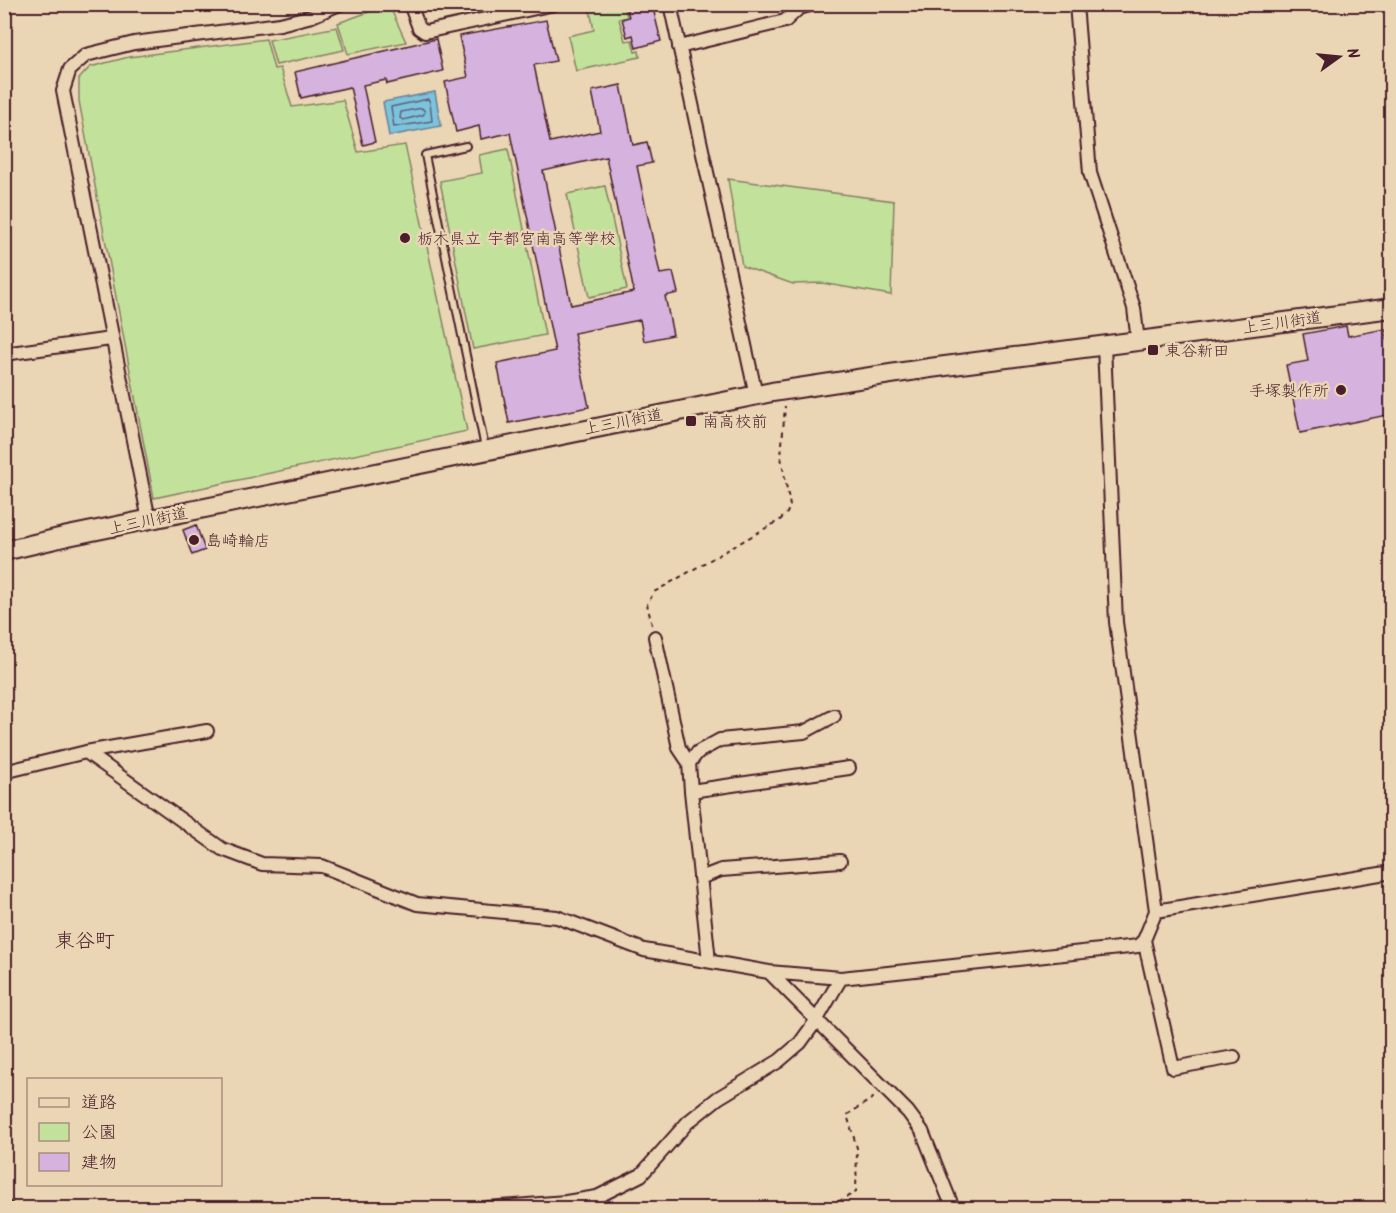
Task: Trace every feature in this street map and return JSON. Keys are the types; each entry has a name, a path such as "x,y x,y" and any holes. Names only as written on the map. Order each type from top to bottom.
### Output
{"main road":[{"name":"上三川街道","path":"4,552 485,449 756,394 1392,308"}],"street":[{"path":"149,520 63,91 70,69 86,55 134,43 280,24 312,16 340,4"},
{"path":"410,4 419,28 425,32 554,4"},
{"path":"670,4 756,394"},
{"path":"680,47 785,21 799,8 814,4"},
{"path":"1076,4 1090,173 1134,308 1137,342"},
{"path":"4,354 111,339"},
{"path":"86,752 222,849 262,864 322,866 417,904 557,917 644,950 709,962 769,972 841,978 1137,946 1144,940 1156,911 1116,622 1104,346"},
{"path":"656,637 679,748 689,763 709,962"},
{"path":"689,763 698,752 720,740 804,732 834,716"},
{"path":"4,772 86,752 207,731"},
{"path":"691,792 849,768"},
{"path":"700,878 721,870 840,861"},
{"path":"1156,911 1392,872"},
{"path":"1144,940 1173,1068 1234,1057"},
{"path":"769,972 908,1112 922,1131 953,1209"},
{"path":"487,1209 597,1197 641,1175 688,1122 718,1098 779,1061 800,1043 841,978"}],"lane":[{"path":"466,146 425,155 485,449"}],"path":[{"path":"656,637 647,604 654,591 780,520 788,513 790,506 781,457 785,414 783,390"},
{"path":"834,1209 834,1204 856,1192 857,1148 847,1115 886,1090"}],"green space":[{"path":"389,5 406,42 348,54 338,23"},
{"path":"624,5 627,17 619,19 625,41 632,40 635,52 639,51 640,57 576,71 568,36 594,30 589,6"},
{"path":"337,27 344,50 276,65 269,40"},
{"path":"266,39 274,69 280,68 292,107 343,100 358,152 405,145 467,431 154,498 79,101 79,79 90,67 129,57"},
{"path":"508,149 545,335 473,349 440,181 482,173 479,155"},
{"path":"728,179 894,201 891,295 822,283 793,284 742,266"},
{"path":"605,186 627,289 589,297 567,194"}],"water":[{"path":"435,92 441,126 389,136 383,102"}],"building":[{"path":"652,4 661,41 636,48 633,35 627,37 622,19 629,17 626,6"},
{"path":"546,20 556,61 534,65 550,142 600,131 592,91 621,85 633,145 647,142 652,163 637,166 660,274 673,272 678,293 665,296 673,335 644,341 640,320 574,333 589,407 509,423 497,363 555,351 510,133 481,139 479,126 456,132 445,82 468,77 459,36","holes":["606,157 634,292 571,305 543,171"]},
{"path":"436,39 443,71 387,84 386,80 363,85 375,142 363,145 350,87 301,98 295,72"},
{"name":"手塚製作所","path":"1346,326 1348,336 1385,329 1392,361 1392,414 1300,433 1286,365 1308,361 1303,334"},
{"name":"島崎輪店","path":"196,525 205,550 192,555 183,530"}],"place":[{"name":"栃木県立 宇都宮南高等学校","path":"405,238"},
{"name":"東谷新田","path":"1153,350"},
{"name":"手塚製作所","path":"1341,390"},
{"name":"南高校前","path":"691,421"},
{"name":"島崎輪店","path":"194,540"}],"district":[{"name":"東谷町","path":"85,940"}]}
